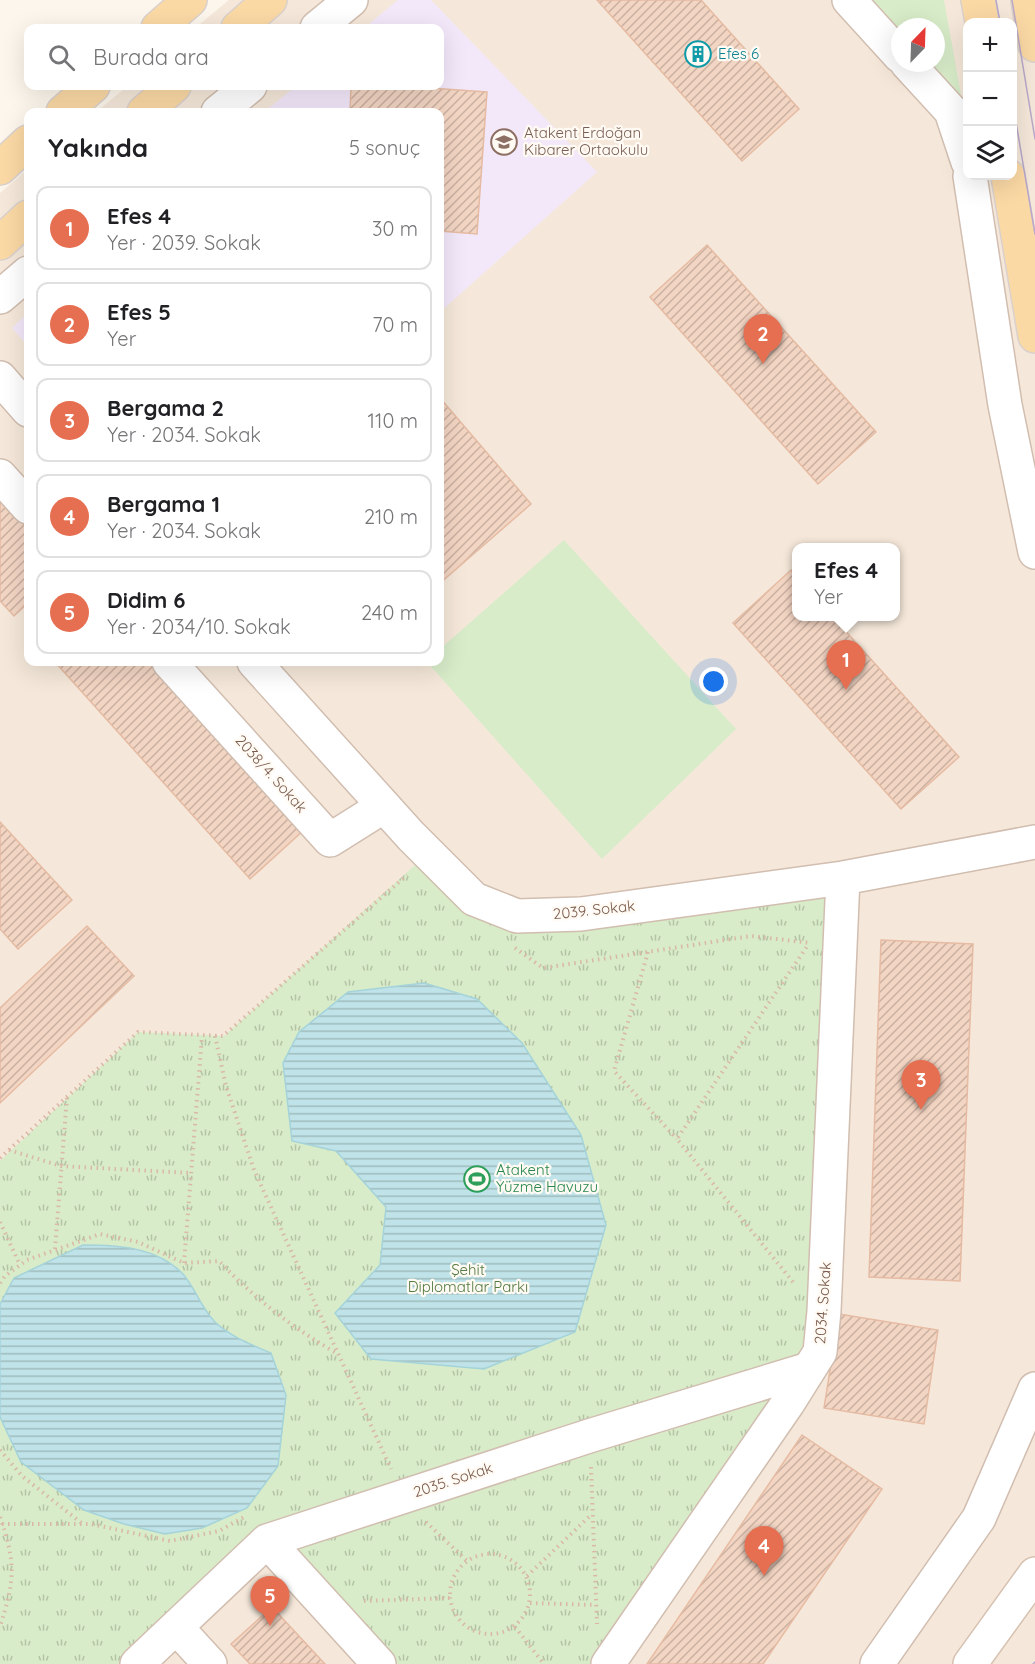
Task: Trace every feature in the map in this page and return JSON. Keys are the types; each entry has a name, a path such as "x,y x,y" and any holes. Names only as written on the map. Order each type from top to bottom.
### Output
{"main road":[{"path":"163,24 190,0"},
{"path":"243,24 270,0"},
{"path":"978,0 981,18"},
{"path":"1028,0 1035,45"},
{"path":"68,108 88,90"},
{"path":"149,108 169,90"},
{"path":"0,168 24,146"},
{"path":"1009,180 1035,336"},
{"path":"0,243 24,221"}],"street":[{"path":"322,24 351,0"},
{"path":"849,0 891,46"},
{"path":"915,72 951,111 963,147"},
{"path":"223,108 245,90"},
{"path":"971,180 1005,405 1035,552"},
{"path":"0,297 24,276"},
{"path":"0,378 24,405"},
{"path":"0,476 24,503"},
{"name":"2038/4. Sokak","path":"172,666 330,840 384,807"},
{"name":"2039. Sokak","path":"258,666 384,807 474,899 517,916 581,914 842,894 1035,842"},
{"name":"2034. Sokak","path":"603,1649 810,1369 820,1352 824,1311 842,894"},
{"name":"2035. Sokak","path":"137,1664 272,1540 589,1436 810,1369"},
{"path":"877,1664 979,1518 1035,1389"},
{"path":"272,1540 379,1664"},
{"path":"970,1664 1035,1574"},
{"path":"177,1628 210,1664"}],"path":[{"path":"0,1158 138,1032 224,1036 407,875 417,882"},
{"path":"677,1139 842,894"},
{"path":"514,948 543,968 751,936 819,944"},
{"path":"648,952 614,1071 677,1139 801,1291"},
{"path":"184,1263 202,1036"},
{"path":"215,1036 225,1086 254,1170 404,1497 466,1561"},
{"path":"55,1249 67,1097"},
{"path":"9,1150 62,1166 191,1173"},
{"path":"0,1222 20,1264"},
{"path":"0,1283 4,1276 20,1264 100,1234 138,1242 184,1263 219,1261 250,1294 296,1330 339,1354"},
{"path":"589,1436 596,1605 603,1649"},
{"path":"0,1450 22,1476 84,1525"},
{"path":"527,1576 592,1514"},
{"path":"2,1524 84,1525 170,1541 219,1531 246,1516 257,1534 268,1528 272,1540"},
{"path":"0,1517 12,1553 12,1592 0,1626"},
{"path":"493,1554 507,1557 527,1576 531,1590 530,1603 525,1616 515,1627 503,1633 478,1633 457,1618 450,1598 452,1582 466,1561 479,1555 493,1554"},
{"path":"361,1601 450,1598"},
{"path":"530,1603 596,1605"},
{"path":"515,1627 544,1664"}],"shaded area":[{"path":"229,0 1035,0 1035,1664 0,1664 0,193 24,172 24,666 444,666 444,108 101,108 123,90 444,90 444,24 200,24"},
{"name":"Atakent Erdoğan Kibarer Ortaokulu","path":"398,0 431,0 597,172 444,308 444,108 269,108 291,90 444,90 444,24 369,24"},
{"path":"24,317 24,342 12,328"}],"green space":[{"path":"867,0 944,0 963,106 932,72 945,72 945,18 891,18 891,26"},
{"path":"564,540 736,729 602,859 431,666 444,666 444,645"},
{"name":"Şehit Diplomatlar Parkı","path":"415,865 470,910 831,885 814,1354 601,1664 384,1664 266,1537 119,1664 0,1664 0,1161 138,1032 224,1036"}],"water":[{"name":"Atakent Yüzme Havuzu","path":"424,983 477,999 522,1043 581,1135 606,1225 575,1332 484,1369 371,1359 335,1313 380,1265 386,1207 336,1151 292,1141 283,1063 299,1032 348,992"},
{"path":"83,1245 136,1249 161,1258 183,1274 214,1321 241,1340 271,1353 286,1395 278,1466 247,1508 202,1528 165,1534 124,1524 84,1510 21,1462 0,1417 0,1304 14,1278"}],"building":[{"name":"Efes 6","path":"597,0 701,0 799,109 742,161"},
{"name":"Atakent Erdoğan Kibarer Ortaokulu","path":"444,89 487,92 477,234 444,231 444,108 350,108 351,90"},
{"path":"707,245 876,432 818,484 650,297"},
{"path":"444,403 531,504 444,580"},
{"path":"0,493 24,520 24,607 14,616 0,601"},
{"path":"791,570 792,621 837,621 959,757 901,809 733,623"},
{"path":"59,666 157,666 304,830 250,879"},
{"path":"0,822 72,900 18,949 0,929"},
{"path":"87,926 134,976 0,1103 0,1008"},
{"path":"881,940 973,944 960,1281 869,1277"},
{"path":"839,1314 938,1330 924,1424 824,1408"},
{"path":"802,1435 882,1489 763,1664 647,1664"},
{"path":"272,1607 325,1664 250,1664 231,1644"}],"tram line":[{"path":"996,0 999,18"},
{"path":"1012,0 1035,139"},
{"path":"1017,126 1035,234"}],"place":[{"name":"Efes 6","path":"698,54"},
{"name":"Atakent Erdoğan Kibarer Ortaokulu","path":"504,142"},
{"name":"Efes 5","path":"763,364"},
{"name":"Efes 4","path":"846,690"},
{"name":"Bergama 2","path":"921,1110"},
{"name":"Atakent Yüzme Havuzu","path":"477,1179"},
{"name":"Bergama 1","path":"764,1576"},
{"name":"Didim 6","path":"270,1626"}]}
